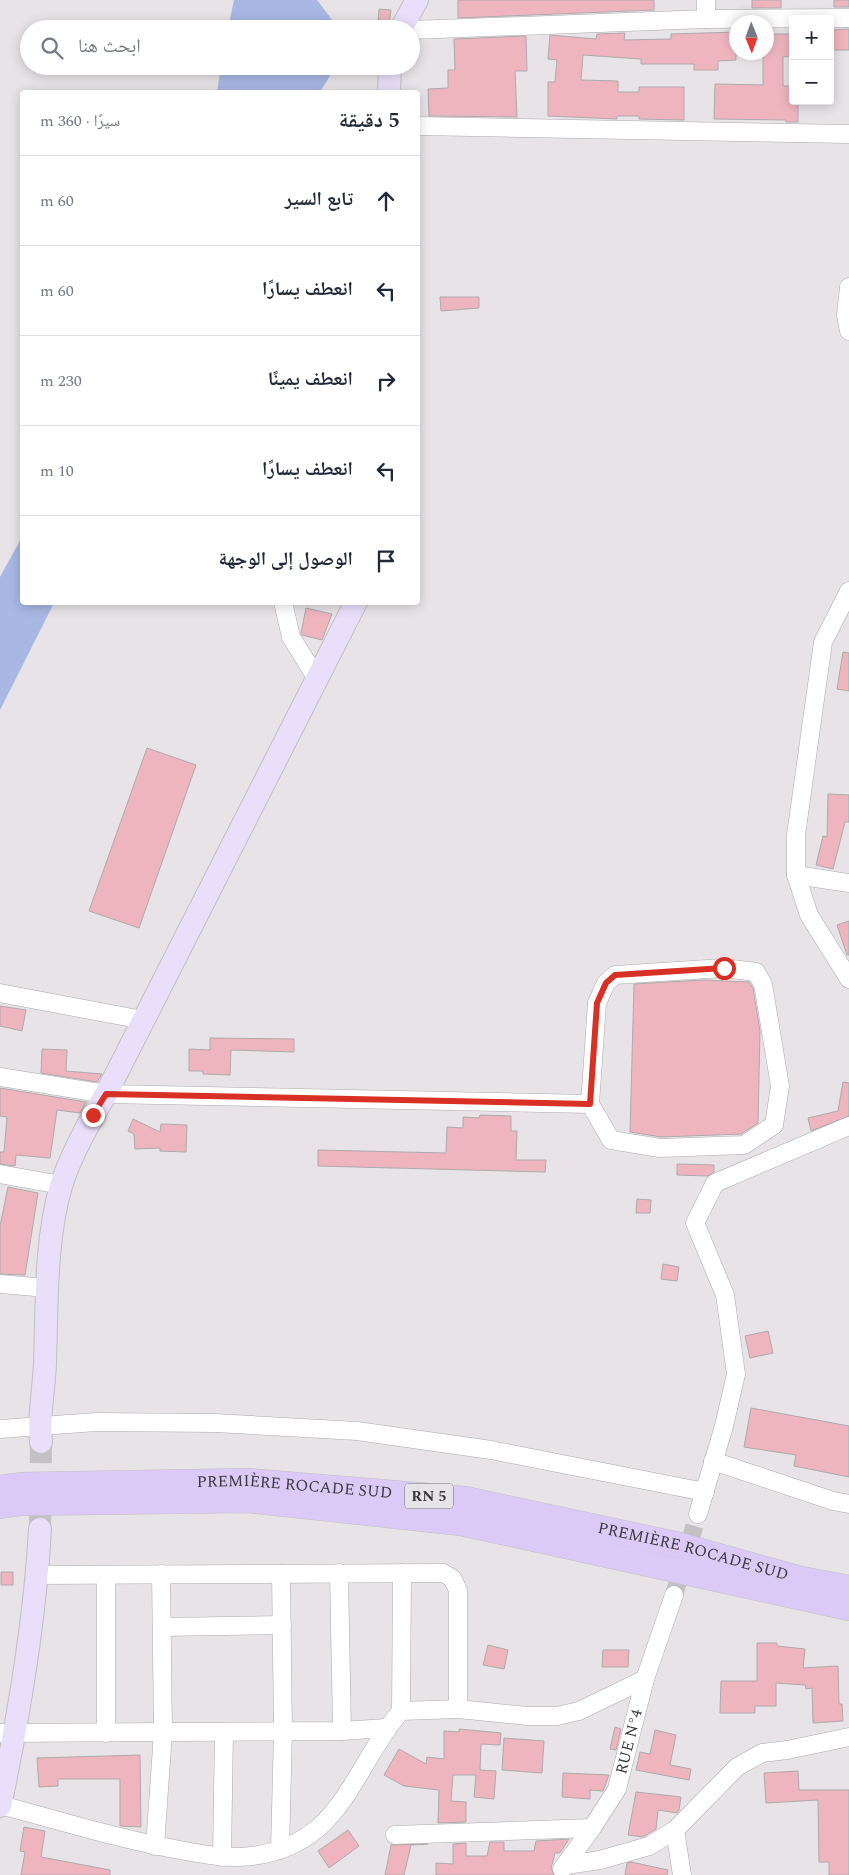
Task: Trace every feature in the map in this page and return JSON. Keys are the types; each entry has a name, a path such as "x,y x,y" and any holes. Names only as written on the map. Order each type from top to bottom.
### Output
{"highway":[{"name":"PREMIÈRE ROCADE SUD","path":"0,1488 21,1485 248,1481 464,1499 679,1545 802,1579 849,1588"},
{"name":"PREMIÈRE ROCADE SUD","path":"0,1506 21,1503 248,1500 461,1523 849,1608"}],"main road":[{"path":"406,20 417,0"},
{"path":"389,90 390,75"},
{"path":"40,1434 47,1288 61,1185 93,1115 106,1094 354,605"},
{"path":"0,1806 8,1733 37,1575 40,1529"}],"street":[{"path":"706,0 706,19"},
{"path":"420,30 706,19 849,18"},
{"path":"420,126 849,134"},
{"path":"849,287 846,315 849,331"},
{"path":"849,592 823,642 796,835 796,875 809,915 849,979"},
{"path":"284,605 290,637 317,679"},
{"path":"796,875 849,883"},
{"path":"724,968 756,972 763,984 780,1086 774,1125 744,1145 660,1148 611,1140 590,1104 597,1003 606,983 615,975 724,968"},
{"path":"0,993 143,1020"},
{"path":"0,1077 106,1094 590,1104"},
{"path":"698,1514 736,1374 725,1295 695,1223 715,1183 849,1126"},
{"path":"0,1174 61,1185"},
{"path":"0,1284 47,1288"},
{"path":"0,1430 40,1434 96,1422 215,1423 357,1431 492,1450 705,1492"},
{"path":"713,1461 833,1501 849,1504"},
{"path":"339,1573 342,1732"},
{"path":"0,1806 155,1846 222,1857 253,1856 280,1850 318,1828 334,1811 386,1728 401,1711 402,1573"},
{"path":"37,1575 444,1573 452,1578 457,1586 458,1709"},
{"path":"155,1846 163,1733 161,1574"},
{"path":"280,1850 283,1732 281,1574"},
{"path":"106,1575 106,1733"},
{"name":"RUE N°4","path":"562,1870 617,1789 645,1679 674,1595"},
{"path":"162,1627 282,1625"},
{"path":"401,1711 458,1709 528,1716 557,1716 579,1712 645,1679"},
{"path":"8,1733 342,1732 386,1728"},
{"path":"222,1857 224,1732"},
{"path":"562,1870 649,1846 675,1830 737,1767 762,1753 787,1750 849,1737"},
{"path":"395,1835 592,1828"},
{"path":"675,1830 682,1875"}],"water":[{"path":"234,0 317,0 332,20 230,20"},
{"path":"220,75 330,75 321,90 217,90"},
{"path":"20,541 20,605 53,605 0,710 0,577"}],"building":[{"path":"458,0 654,0 654,10 458,18"},
{"path":"752,0 781,0 781,8 752,8"},
{"path":"834,0 849,0 849,7 834,7"},
{"path":"379,9 391,10 389,20 378,20"},
{"path":"849,29 849,50 834,50 834,30"},
{"path":"729,32 729,60 736,60 718,61 718,70 694,70 694,64 641,64 641,59 583,55 581,80 618,81 618,92 639,92 639,87 684,87 684,120 639,119 639,116 617,116 617,119 548,116 548,82 555,82 557,60 548,59 550,35 596,39 597,34 625,33 624,40 671,39 671,34"},
{"path":"774,34 789,34 789,56 783,57 783,86 789,86 789,105 798,105 798,122 786,122 786,120 714,119 715,84 763,85 763,60 774,60"},
{"path":"526,36 527,71 515,71 517,117 429,116 428,89 448,88 448,70 455,70 454,39"},
{"path":"440,297 479,297 479,308 441,311"},
{"path":"306,608 332,614 322,640 302,635 301,633"},
{"path":"843,652 849,653 849,691 837,689"},
{"path":"147,748 196,765 139,928 89,911"},
{"path":"828,794 849,795 849,822 845,822 833,869 816,865 823,836 827,837"},
{"path":"849,921 849,955 847,955 837,925"},
{"path":"703,980 749,982 753,988 760,1031 758,1123 741,1134 661,1137 630,1132 634,984"},
{"path":"0,1006 26,1010 22,1031 0,1026"},
{"path":"210,1038 294,1039 294,1052 231,1050 230,1075 203,1074 203,1071 189,1071 189,1049 210,1050"},
{"path":"42,1049 67,1050 66,1071 102,1074 97,1082 41,1073"},
{"path":"843,1082 849,1083 849,1116 811,1131 808,1118 838,1111"},
{"path":"0,1088 86,1102 80,1113 57,1110 50,1158 16,1155 15,1166 0,1164 0,1152 4,1152 7,1117 0,1116"},
{"path":"480,1115 511,1116 511,1131 517,1131 516,1160 546,1160 545,1172 318,1166 318,1150 446,1153 447,1127 463,1128 463,1117 479,1118"},
{"path":"133,1119 160,1132 161,1124 187,1125 186,1152 160,1151 160,1148 135,1149 134,1134 128,1131"},
{"path":"677,1164 714,1165 714,1172 708,1176 677,1175"},
{"path":"8,1187 38,1193 25,1275 0,1274 0,1226"},
{"path":"637,1199 651,1200 650,1213 636,1213"},
{"path":"663,1264 679,1267 677,1281 661,1279"},
{"path":"768,1331 773,1353 750,1358 745,1336"},
{"path":"751,1408 849,1426 849,1477 794,1466 796,1455 744,1447"},
{"path":"1,1572 13,1572 13,1585 1,1585"},
{"path":"757,1643 777,1643 777,1646 805,1649 803,1668 838,1666 839,1704 842,1704 843,1721 813,1723 812,1688 806,1689 805,1685 776,1683 776,1706 755,1706 755,1713 720,1713 721,1681 757,1681"},
{"path":"488,1645 508,1650 504,1669 483,1665"},
{"path":"603,1650 629,1650 628,1667 602,1667"},
{"path":"615,1727 621,1729 616,1750 610,1749"},
{"path":"459,1729 501,1733 500,1745 481,1744 480,1770 496,1771 494,1799 474,1797 476,1775 453,1775 451,1801 466,1802 466,1822 438,1823 439,1790 404,1786 384,1775 399,1749 426,1764 427,1757 444,1759 444,1731 459,1732"},
{"path":"655,1730 676,1735 670,1765 691,1769 689,1780 636,1770 640,1752 650,1754"},
{"path":"504,1738 544,1741 542,1773 502,1770"},
{"path":"140,1755 141,1827 120,1826 120,1779 58,1779 58,1786 39,1787 37,1758"},
{"path":"798,1771 799,1790 849,1790 849,1875 829,1875 829,1862 819,1862 818,1800 766,1803 764,1773"},
{"path":"563,1773 609,1775 603,1791 590,1790 590,1799 562,1797"},
{"path":"636,1792 681,1797 679,1810 677,1813 658,1810 656,1829 643,1837 628,1835"},
{"path":"24,1827 45,1831 41,1857 110,1870 110,1875 21,1875 25,1852 20,1851"},
{"path":"348,1830 359,1846 329,1868 318,1851"},
{"path":"569,1839 560,1853 555,1853 551,1868 554,1875 436,1875 436,1863 453,1864 453,1844 466,1843 466,1856 487,1856 490,1842 504,1842 504,1851 534,1851 536,1841"},
{"path":"428,1844 411,1845 404,1875 385,1875 391,1845"},
{"path":"631,1862 668,1870 667,1875 625,1875 627,1863"}],"tunnel":[{"path":"40,1529 41,1442"},
{"path":"674,1595 698,1514"}],"route":[{"path":"93,1115 106,1094 590,1104 597,1003 606,983 615,975 724,968"}]}
